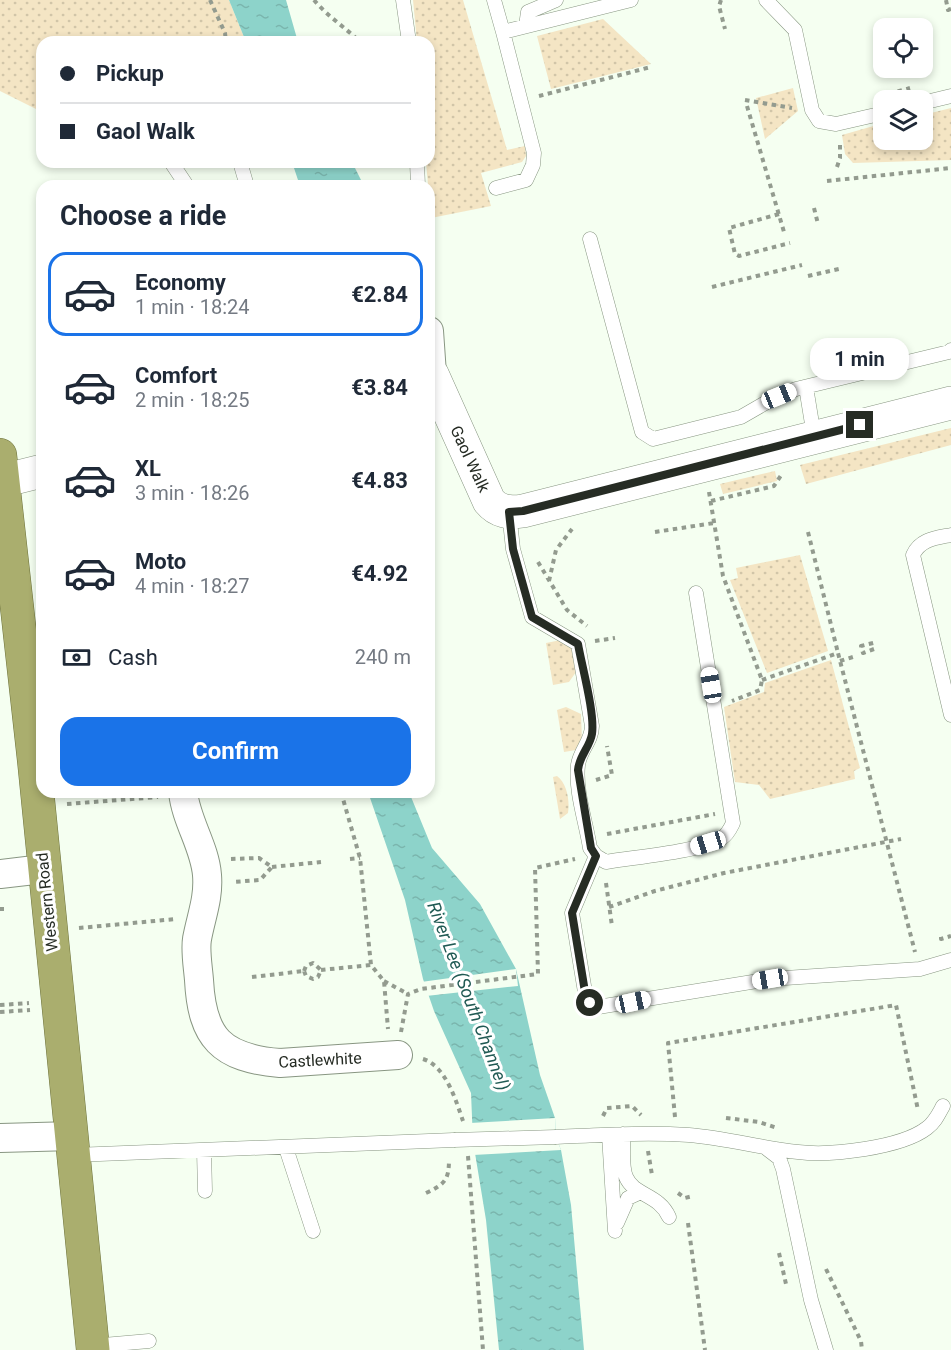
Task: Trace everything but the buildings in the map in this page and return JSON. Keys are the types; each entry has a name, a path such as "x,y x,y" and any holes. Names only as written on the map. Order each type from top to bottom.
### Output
{"highway":[{"name":"Western Road","path":"1,464 4,520 73,1146 92,1348"}],"street":[{"name":"Gaol Walk","path":"435,383 489,501 500,510 509,512"},
{"path":"509,512 523,511 951,403"},
{"path":"1,464 36,470"},
{"name":"Castlewhite","path":"184,798 207,872 203,917 196,941 201,1012 206,1026 219,1041 248,1059 280,1063 393,1045"},
{"path":"0,874 43,870"},
{"path":"0,1138 73,1146"}],"lane":[{"path":"403,0 408,36"},
{"path":"494,0 534,153 533,165 526,180 496,188"},
{"path":"526,26 528,12 556,0"},
{"path":"503,32 631,0"},
{"path":"766,0 795,30 812,110 819,121 836,124 873,116"},
{"path":"933,100 951,96"},
{"path":"590,239 642,432 653,439 741,417 773,399 806,387 951,350"},
{"path":"806,387 814,436"},
{"path":"509,512 513,549 532,617 578,644 592,726 592,736 579,761 579,784 591,848 596,856 606,862 696,846 720,839 728,833 733,823 696,593"},
{"path":"951,535 924,542 917,546 914,555 951,714"},
{"path":"596,856 572,913 586,998 598,1007 770,979 920,969 951,960"},
{"path":"73,1146 204,1151 646,1134 691,1135 799,1152 832,1152 881,1146 926,1130 936,1119 943,1106"},
{"path":"623,1134 626,1177 641,1192 661,1203 669,1217"},
{"path":"609,1135 615,1231 622,1207 628,1198 641,1192"},
{"path":"762,1145 779,1158 783,1169 811,1300 826,1350"},
{"path":"286,1148 313,1231"},
{"path":"204,1151 206,1191"},
{"path":"92,1348 149,1341"}],"path":[{"path":"210,0 225,36"},
{"path":"314,0 325,13 342,23 354,36"},
{"path":"721,0 719,6 725,29"},
{"path":"946,0 948,10 951,9"},
{"path":"521,101 651,66"},
{"path":"784,232 746,103 799,109"},
{"path":"837,167 840,158 839,138"},
{"path":"827,181 951,168"},
{"path":"814,208 818,224"},
{"path":"779,214 729,228 735,254 739,256 790,243"},
{"path":"712,287 802,265"},
{"path":"808,276 843,268"},
{"path":"711,501 774,486 781,479"},
{"path":"708,486 723,576 762,680 760,690 715,707"},
{"path":"655,532 714,523"},
{"path":"549,582 556,550 565,535 578,526"},
{"path":"808,532 885,843 920,969"},
{"path":"590,642 615,638"},
{"path":"874,649 863,653 861,646 877,642"},
{"path":"762,680 838,653"},
{"path":"840,660 856,656"},
{"path":"57,805 137,798"},
{"path":"343,798 360,858 371,965 384,981 408,994 421,989 538,974 535,868 576,859"},
{"path":"603,834 731,811"},
{"path":"609,907 655,891 724,873 901,839"},
{"path":"350,859 360,858"},
{"path":"272,867 321,862"},
{"path":"606,882 612,926"},
{"path":"70,928 203,917"},
{"path":"941,937 941,939 951,936"},
{"path":"304,971 306,966 313,963 321,970 371,965"},
{"path":"304,971 306,976 313,979 318,977 321,970"},
{"path":"252,976 304,971"},
{"path":"384,981 393,1045"},
{"path":"393,1045 408,994"},
{"path":"0,1005 30,1003"},
{"path":"675,1119 668,1043 896,1005 918,1115"},
{"path":"0,1012 30,1010"},
{"path":"393,1045 428,1060 436,1067 444,1077 464,1123"},
{"path":"646,1134 650,1174 658,1180"},
{"path":"468,1155 483,1350"},
{"path":"426,1193 445,1184 449,1177 449,1158"},
{"path":"676,1192 685,1198 693,1196"},
{"path":"685,1198 686,1210"},
{"path":"688,1222 705,1350"},
{"path":"848,1313 862,1350"}],"shaded area":[{"path":"0,0 229,0 244,36 36,36 36,109 0,91"},
{"path":"413,0 463,0 507,150 525,146 526,156 522,162 481,173 491,206 435,217 435,180 428,180 427,168 435,168 435,36 416,36"},
{"path":"603,19 651,64 551,89 537,36"},
{"path":"793,88 798,111 765,139 756,98"},
{"path":"951,108 951,160 853,163 845,154 842,135 873,126 873,150 933,150 933,112"},
{"path":"951,428 951,445 806,484 800,465"},
{"path":"775,471 777,481 723,494 720,484"},
{"path":"800,555 828,651 767,673 730,580 738,578 736,568"},
{"path":"561,640 571,646 576,672 569,682 553,685 546,643"},
{"path":"831,660 860,768 854,771 855,779 770,799 759,785 735,782 724,707 764,692 765,683"},
{"path":"566,707 581,714 582,741 576,750 564,752 557,710"},
{"path":"557,776 565,788 569,803 568,813 560,819 553,777"}],"water":[{"path":"229,0 286,0 296,36 244,36"},
{"path":"294,168 355,168 361,180 298,180"},
{"name":"River Lee (South Channel)","path":"370,798 411,798 432,848 480,904 516,969 540,1075 555,1118 556,1137 561,1150 571,1205 584,1350 499,1350 486,1220 473,1141 471,1093 434,1011 423,979 405,900"}],"pier":[{"path":"516,969 518,986 426,996 421,982"},
{"path":"555,1118 556,1137 561,1150 473,1155 470,1123"}],"route":[{"path":"590,1003 586,998 572,913 581,889 593,868 596,856 591,848 578,770 579,761 592,736 587,691 578,644 570,637 550,629 532,617 513,549 509,512 523,511 860,425"}]}
